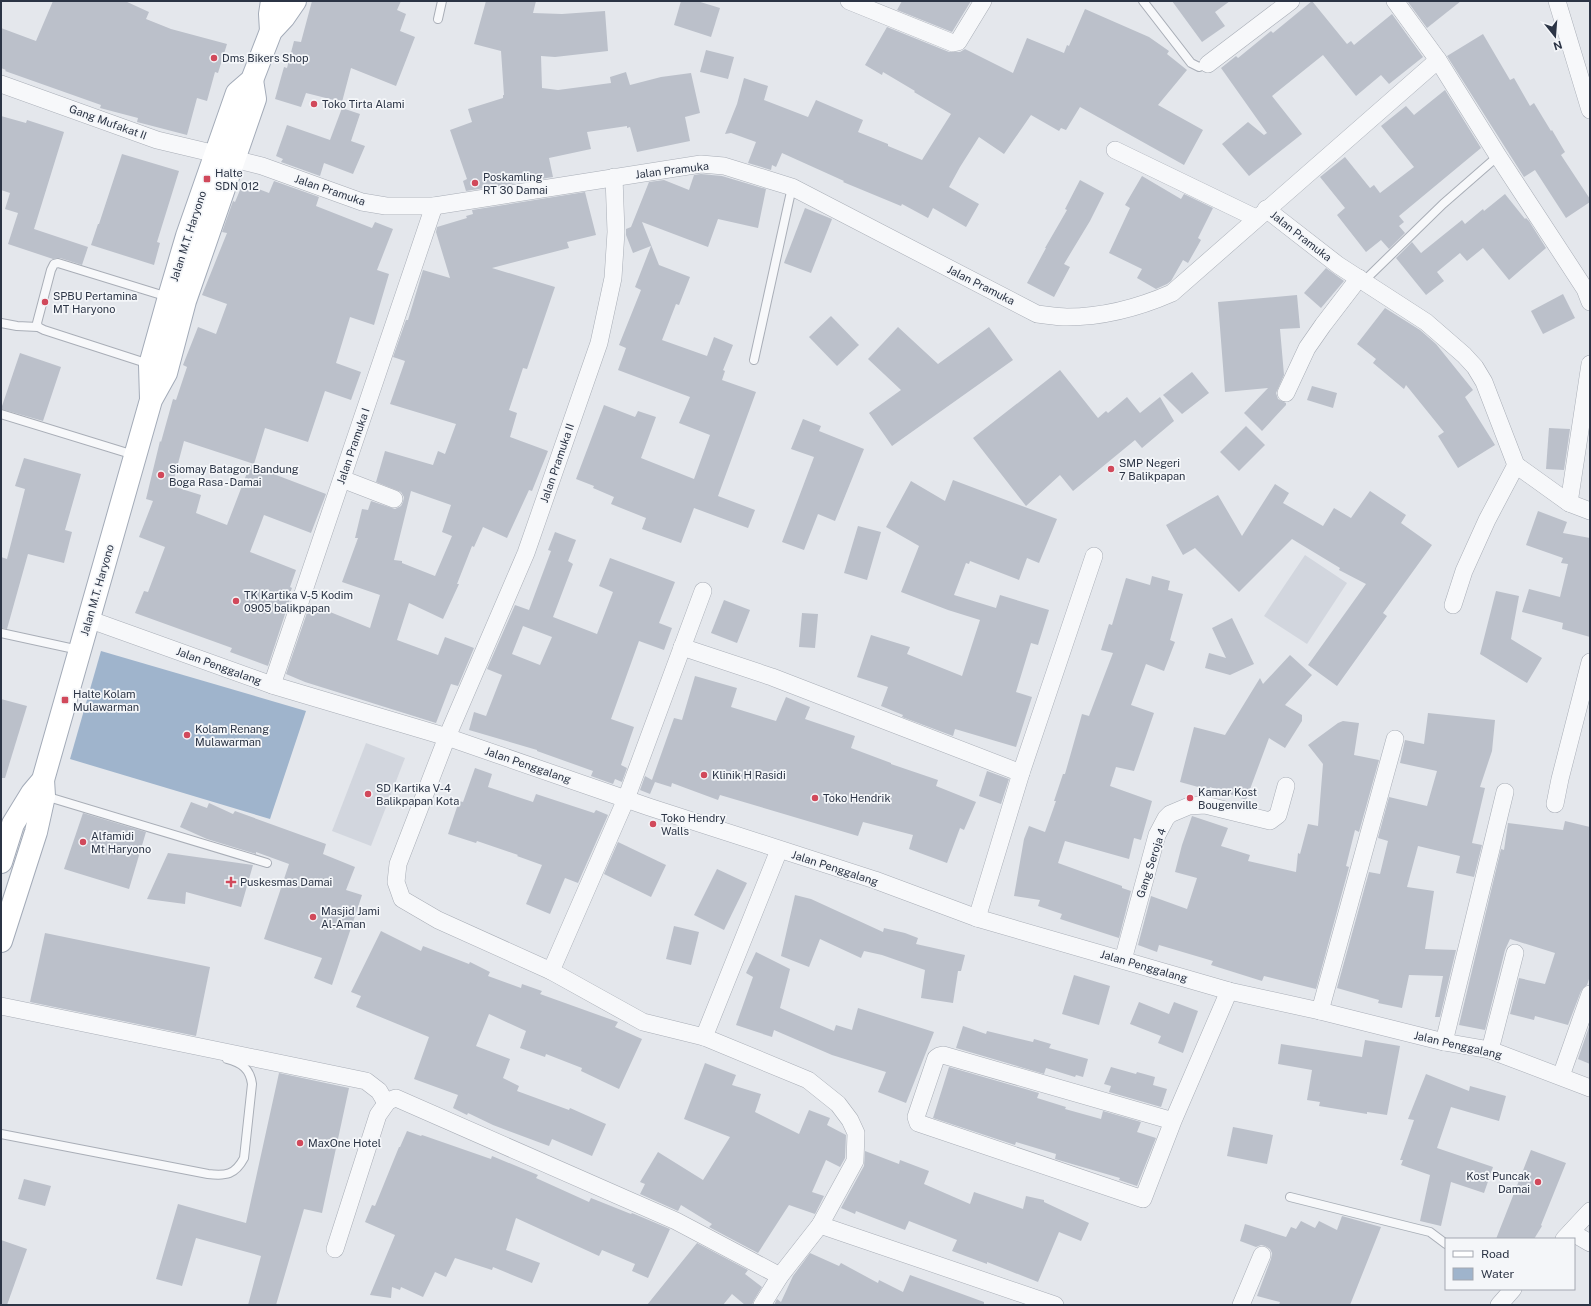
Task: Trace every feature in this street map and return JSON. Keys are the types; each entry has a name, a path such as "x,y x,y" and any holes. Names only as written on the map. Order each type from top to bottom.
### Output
{"main road":[{"name":"Jalan M.T. Haryono","path":"271,31 270,14 272,1"},
{"name":"Jalan M.T. Haryono","path":"151,400 150,365 177,299 225,157 255,99 252,80 271,31 284,17 295,1"},
{"name":"Jalan M.T. Haryono","path":"1,941 36,832 40,790 135,455 151,400 166,373 177,299"},
{"name":"Jalan M.T. Haryono","path":"1,862 13,824 40,790"}],"street":[{"path":"849,1 953,43 958,42 983,1"},
{"path":"1208,64 1291,1"},
{"path":"1395,1 1438,60 1498,156 1585,289 1590,302"},
{"path":"1557,1 1590,110"},
{"path":"1115,150 1261,214 1438,60"},
{"name":"Gang Mufakat II","path":"1,84 157,140 225,157"},
{"name":"Jalan Pramuka","path":"225,157 262,166 362,202 386,206 434,206 701,164 724,166 792,187 1037,314 1067,317 1098,315 1148,304 1172,293 1261,214 1426,322 1464,355 1475,367 1484,382 1516,466"},
{"name":"Jalan Pramuka II","path":"614,177 616,232 613,278 599,343 526,553 447,737 398,864 396,882 402,899 438,920 551,971 643,1022 704,1037 808,1080 838,1104 850,1120 856,1133 855,1161 820,1225 780,1276 762,1305"},
{"name":"Jalan Pramuka I","path":"272,685 434,206"},
{"path":"1286,393 1307,348 1323,324 1362,280"},
{"path":"1569,503 1590,364"},
{"path":"1453,605 1464,572 1487,520 1516,466 1569,503 1590,511"},
{"path":"342,479 394,499"},
{"path":"977,918 1021,773 1094,556"},
{"path":"551,971 626,799 703,592"},
{"name":"Jalan Penggalang","path":"88,619 272,685 447,737 626,799 875,880 977,918 1229,991 1320,1011 1444,1042 1490,1050 1590,1088"},
{"path":"682,647 772,677 1021,773"},
{"path":"1555,804 1590,662"},
{"path":"1320,1011 1395,739"},
{"name":"Gang Seroja 4","path":"1123,960 1148,864 1157,835 1166,818 1170,814 1189,806 1205,805 1270,821 1278,815 1286,786"},
{"path":"1444,1042 1505,792"},
{"path":"704,1037 779,850"},
{"path":"1490,1050 1515,953"},
{"path":"1173,1121 943,1055 936,1058 916,1118 918,1123 1143,1199 1173,1121 1229,991"},
{"path":"1561,1076 1590,994"},
{"path":"1,1006 366,1081 379,1091 386,1103"},
{"path":"335,1249 378,1116 386,1103 396,1098 676,1221 780,1276"},
{"path":"1567,1236 1590,1211"},
{"path":"820,1225 1055,1305"},
{"path":"1575,1238 1590,1243"},
{"path":"1241,1305 1262,1255"},
{"path":"1499,1305 1511,1290"}],"lane":[{"path":"438,19 442,1"},
{"path":"1143,1 1190,63 1199,67 1208,64"},
{"path":"1362,280 1443,204 1498,156"},
{"path":"754,360 792,187"},
{"path":"38,327 36,323 51,270 56,263 177,299"},
{"path":"1,323 17,326 38,327 150,365"},
{"path":"1,414 135,455"},
{"path":"1,633 79,651"},
{"path":"40,790 267,863"},
{"path":"1,1014 230,1060 248,1070 251,1076 252,1084 244,1158 235,1171 221,1175 84,1151 1,1134"},
{"path":"1290,1197 1430,1232 1445,1243"}],"shaded area":[{"path":"1305,555 1347,583 1307,644 1264,616"},
{"name":"SD Kartika V-4 Balikpapan Kota","path":"366,743 405,758 371,846 332,831"}],"water":[{"name":"Kolam Renang Mulawarman","path":"101,651 306,711 270,819 70,759"}],"building":[{"path":"53,1 125,1 149,12 146,19 171,29 227,44 218,73 215,72 207,101 197,98 187,135 137,122 138,118 100,108 101,105 5,71 6,70 1,68 1,28 36,41"},
{"path":"312,1 401,1 397,10 406,14 400,31 415,37 396,86 351,68 342,102 306,93 301,107 275,99 284,67 287,68 294,41 301,42"},
{"path":"486,1 536,1 533,13 562,14 605,11 608,51 555,57 541,56 542,88 558,90 611,83 610,77 626,72 630,85 661,77 691,73 700,113 685,117 690,141 637,152 630,127 627,128 627,126 587,132 591,149 549,158 553,177 466,191 463,181 467,179 450,130 472,122 468,109 503,98 504,95 501,51 474,44"},
{"path":"681,1 697,1 720,8 711,37 674,25"},
{"path":"902,1 971,1 952,32 897,10"},
{"path":"1172,1 1230,1 1215,12 1225,26 1202,42"},
{"path":"1312,1 1347,44 1351,41 1354,45 1392,14 1423,57 1389,84 1381,75 1356,96 1323,55 1272,96 1302,134 1249,176 1222,144 1248,122 1264,135 1267,133 1221,68 1236,56 1238,58 1271,31 1273,33"},
{"path":"1461,1 1427,28 1408,2"},
{"path":"1085,9 1149,37 1169,51 1167,54 1187,70 1158,105 1203,130 1184,165 1080,107 1066,130 1061,128 1059,131 1031,115 1004,154 979,137 960,167 949,187 979,204 966,227 933,208 928,218 902,204 901,206 843,182 844,181 782,153 776,167 772,165 771,170 748,163 756,142 731,133 725,134 737,104 744,78 768,86 764,100 808,117 816,100 863,120 858,132 922,160 951,114 883,72 882,75 865,65 887,27 949,52 960,52 965,49 1013,73 1027,38 1064,53 1067,45 1069,46"},
{"path":"1483,34 1510,80 1514,78 1530,106 1534,103 1551,131 1552,130 1565,152 1561,155 1590,199 1590,202 1566,218 1535,170 1524,177 1447,56"},
{"path":"706,50 734,57 728,79 700,72"},
{"path":"1445,90 1481,148 1399,216 1404,222 1399,226 1405,233 1389,249 1381,240 1366,252 1337,215 1345,208 1320,177 1345,157 1370,188 1374,185 1380,193 1414,167 1381,126 1406,106 1414,115"},
{"path":"342,108 360,114 351,141 365,146 353,174 324,163 320,176 281,162 283,159 276,156 287,125 330,140"},
{"path":"1,116 26,123 27,120 64,132 34,229 88,247 82,265 60,258 53,259 8,244 18,213 5,209 10,193 1,190"},
{"path":"122,154 179,171 157,242 160,243 154,265 91,245"},
{"path":"701,174 722,176 766,189 758,228 718,219 708,247 642,222 659,265 690,277 679,305 676,304 662,340 707,356 714,337 733,345 723,370 725,371 722,380 756,392 718,496 755,510 748,528 694,508 681,543 642,529 646,518 611,504 614,497 593,488 594,486 576,479 604,405 635,417 638,411 656,417 641,458 694,479 710,435 679,423 690,397 618,370 626,348 619,345 641,290 635,287 651,246 633,253 626,235 626,229 631,227 649,182 664,180 689,190 694,175"},
{"path":"1142,176 1181,199 1184,194 1213,208 1198,238 1201,240 1188,263 1183,260 1171,281 1156,289 1137,278 1142,269 1109,253 1130,208 1125,205"},
{"path":"1080,180 1104,193 1090,221 1064,264 1070,267 1054,297 1027,283 1067,210 1065,209"},
{"path":"274,181 319,197 316,206 372,228 375,222 393,229 377,270 389,274 374,325 350,317 336,363 361,372 351,400 325,391 308,442 265,428 254,464 184,441 172,486 201,495 196,513 227,525 250,465 326,494 311,533 264,515 250,552 296,570 290,587 292,588 289,595 291,596 268,666 230,652 232,648 135,613 144,591 148,592 165,547 139,537 153,501 146,499 160,441 161,442 173,399 176,400 187,367 183,365 198,327 216,334 227,304 202,295 227,233 222,232 233,201 235,202 243,183 269,193"},
{"path":"585,192 596,235 567,242 569,248 492,268 555,287 527,369 523,368 509,410 517,413 510,437 548,451 532,491 529,490 507,538 483,527 474,547 472,546 457,584 459,584 443,619 409,603 397,640 438,655 445,637 474,648 458,686 451,684 436,723 305,682 286,674 310,604 370,628 380,595 342,582 358,538 355,538 362,509 368,510 371,501 395,509 401,506 403,502 404,497 401,492 376,482 385,451 433,465 438,451 445,454 456,424 390,404 405,361 393,357 406,320 408,320 423,270 450,278 436,232 437,227 467,218 466,216 473,214 472,210","holes":["411,491 451,505 442,532 452,536 435,576 402,563 402,561 394,560"]},
{"path":"1505,194 1525,219 1526,218 1529,221 1546,248 1509,280 1483,248 1467,261 1460,253 1437,272 1444,281 1426,295 1396,258 1412,242 1421,253 1462,220 1465,224"},
{"path":"805,208 832,219 811,273 784,263"},
{"path":"1326,268 1344,281 1321,308 1304,293"},
{"path":"1563,294 1575,318 1543,334 1531,311"},
{"path":"1297,295 1300,328 1280,329 1284,375 1276,393 1278,399 1286,403 1286,405 1262,431 1244,413 1268,388 1225,392 1218,302"},
{"path":"1385,308 1420,330 1436,344 1473,390 1465,397 1495,445 1458,468 1438,436 1444,432 1406,385 1404,389 1373,363 1376,359 1357,344"},
{"path":"831,316 859,345 837,366 809,337"},
{"path":"898,327 938,364 989,327 1013,360 892,446 869,413 901,390 868,359"},
{"path":"20,353 61,367 43,421 1,409"},
{"path":"1060,370 1098,418 1106,411 1108,413 1127,397 1140,413 1160,397 1174,421 1142,448 1135,440 1073,491 1060,475 1026,506 973,438"},
{"path":"1192,372 1209,393 1182,414 1163,395"},
{"path":"1312,386 1337,393 1333,408 1307,400"},
{"path":"803,419 821,426 819,431 864,449 835,521 818,514 804,550 782,542 814,457 791,449"},
{"path":"1246,426 1265,445 1239,471 1220,452"},
{"path":"1549,428 1570,429 1564,470 1546,469"},
{"path":"24,458 81,474 65,530 72,532 64,563 28,554 7,629 1,628 1,557 7,559 25,489 15,486"},
{"path":"953,480 1057,519 1039,563 1027,558 1019,580 970,561 969,564 966,563 954,595 996,608 1000,595 1049,610 1038,645 1031,643 1016,692 1032,697 1016,747 955,729 953,736 902,717 903,715 881,706 888,687 857,677 871,635 910,647 907,654 962,676 980,620 948,610 901,592 919,546 886,527 911,481 945,501"},
{"path":"1275,484 1289,493 1283,503 1323,526 1334,508 1351,518 1370,491 1406,515 1401,523 1432,545 1383,613 1387,616 1337,686 1308,665 1366,584 1339,570 1340,568 1292,539 1239,592 1195,548 1183,555 1166,525 1218,495 1242,536"},
{"path":"1538,511 1567,522 1563,533 1590,538 1590,637 1562,629 1563,623 1522,612 1529,589 1560,597 1568,564 1561,563 1563,558 1526,545"},
{"path":"858,526 881,532 867,580 844,573"},
{"path":"555,532 576,540 568,561 573,564 553,617 597,634 613,592 599,586 610,558 675,582 659,623 672,628 664,650 639,641 611,719 634,727 621,765 627,768 622,782 615,779 613,784 591,776 593,771 537,750 469,730 474,712 486,716 502,675 487,669 515,605 529,610 551,551 548,550","holes":["523,626 552,637 540,665 512,654"]},
{"path":"1152,576 1170,581 1168,590 1183,594 1170,640 1175,642 1164,671 1146,664 1131,705 1154,713 1134,771 1116,767 1110,786 1152,801 1141,840 1134,838 1129,859 1065,841 1058,863 1122,886 1122,888 1131,891 1119,938 1060,919 1062,914 1038,906 1040,900 1014,896 1024,839 1029,826 1045,832 1056,801 1054,801 1063,774 1065,774 1082,714 1089,716 1113,653 1101,650 1109,624 1112,625 1126,578 1150,585"},
{"path":"1496,591 1519,596 1511,639 1542,658 1527,683 1480,654"},
{"path":"724,600 750,610 737,643 711,633"},
{"path":"802,613 818,614 815,648 799,647"},
{"path":"1232,618 1254,664 1230,675 1205,668 1209,653 1226,658 1212,628"},
{"path":"1290,655 1312,675 1285,705 1302,715 1302,721 1285,748 1269,738 1246,800 1210,787 1209,790 1180,782 1194,727 1225,735 1260,678 1263,684"},
{"path":"695,676 737,688 731,707 776,721 786,697 810,707 805,719 855,736 851,748 891,764 938,780 936,786 976,802 964,830 960,828 947,863 909,849 913,835 863,822 858,836 720,795 718,800 672,783 671,787 655,782 650,794 640,790 645,776 652,780 674,718 682,720"},
{"path":"1,699 27,706 5,778 1,778"},
{"path":"1428,713 1495,720 1492,751 1480,787 1485,788 1472,843 1482,845 1474,877 1456,873 1460,856 1418,846 1407,887 1434,891 1425,949 1456,950 1440,1017 1435,1017 1443,976 1409,975 1402,1008 1378,1003 1379,1000 1337,988 1369,872 1380,874 1388,841 1378,838 1389,797 1427,806 1437,771 1400,763 1405,740 1424,744"},
{"path":"1343,721 1359,723 1354,755 1379,760 1359,832 1355,830 1346,866 1349,867 1316,989 1264,976 1262,981 1211,965 1213,961 1159,945 1157,952 1138,945 1151,896 1187,909 1197,878 1175,872 1192,816 1228,828 1221,846 1250,855 1248,861 1296,872 1298,853 1300,854 1308,824 1318,826 1323,764 1308,745"},
{"path":"475,768 492,774 488,787 533,802 536,794 594,813 596,810 608,815 578,883 565,878 550,914 526,904 542,865 477,841 476,843 448,834 459,801 463,802"},
{"path":"987,771 1009,779 1001,804 979,796"},
{"path":"191,802 207,808 209,803 233,814 235,811 326,844 323,854 355,867 346,890 362,895 332,985 314,978 322,958 264,939 289,864 256,852 256,854 207,839 180,827"},
{"path":"83,813 146,832 129,889 64,869"},
{"path":"1565,821 1590,827 1590,976 1587,985 1581,991 1568,1025 1535,1016 1534,1020 1510,1014 1519,978 1545,984 1555,953 1510,939 1505,950 1485,1030 1459,1025 1501,849 1504,850 1508,823 1563,830"},
{"path":"618,842 666,865 651,897 604,874"},
{"path":"168,853 253,865 241,907 186,892 185,904 147,899"},
{"path":"717,869 747,883 724,930 694,915"},
{"path":"795,895 811,899 883,932 884,928 918,938 916,944 965,955 961,971 958,971 953,1003 921,998 925,970 882,955 864,951 861,958 820,939 809,967 781,956"},
{"path":"674,926 699,932 691,965 666,959"},
{"path":"381,931 421,951 423,946 469,964 470,962 490,972 488,976 521,988 522,984 542,991 540,994 618,1022 615,1027 642,1039 619,1089 581,1071 582,1068 546,1054 545,1057 520,1048 526,1031 489,1014 476,1046 510,1059 503,1078 519,1086 517,1091 569,1110 570,1108 606,1124 592,1156 552,1139 549,1146 493,1125 468,1113 467,1115 453,1108 458,1095 414,1079 429,1037 356,1007 361,996 351,992"},
{"path":"45,933 210,967 196,1036 30,1002"},
{"path":"756,952 790,969 780,1008 834,1031 836,1025 852,1030 858,1008 934,1032 906,1103 878,1092 886,1072 832,1055 774,1030 772,1037 736,1025 753,977 746,973"},
{"path":"1074,975 1110,986 1099,1025 1062,1014"},
{"path":"1139,1002 1169,1014 1174,1002 1198,1011 1183,1053 1158,1043 1161,1036 1130,1024"},
{"path":"1590,1024 1590,1064 1578,1059"},
{"path":"963,1026 986,1034 987,1031 1033,1042 1034,1039 1051,1044 1049,1048 1088,1059 1083,1077 1076,1075 1075,1077 1046,1068 1044,1074 956,1048"},
{"path":"1365,1040 1400,1046 1387,1115 1367,1112 1367,1114 1319,1106 1320,1102 1307,1100 1312,1070 1278,1064 1281,1044 1362,1057"},
{"path":"705,1063 736,1075 732,1085 761,1094 755,1112 799,1134 809,1110 830,1118 827,1125 846,1135 845,1158 840,1167 826,1160 812,1192 824,1196 815,1214 789,1205 758,1253 709,1227 712,1224 681,1205 678,1211 640,1194 645,1184 640,1182 658,1152 703,1180 730,1137 684,1119"},
{"path":"949,1067 1039,1093 1037,1098 1066,1107 1065,1109 1101,1119 1103,1111 1141,1122 1137,1132 1156,1138 1137,1186 1119,1180 1120,1178 1055,1159 1056,1154 1016,1142 1015,1145 933,1118"},
{"path":"1111,1067 1136,1074 1137,1072 1155,1077 1153,1085 1167,1089 1161,1107 1109,1092 1111,1086 1104,1084"},
{"path":"279,1073 349,1088 322,1213 304,1209 276,1305 248,1305 261,1256 196,1238 182,1286 156,1279 178,1204 246,1223"},
{"path":"1426,1074 1469,1091 1470,1086 1506,1096 1499,1121 1451,1107 1437,1148 1493,1167 1484,1193 1451,1182 1441,1226 1420,1221 1430,1175 1401,1165 1403,1160 1400,1160 1414,1120 1408,1119"},
{"path":"1233,1127 1273,1135 1267,1164 1227,1156"},
{"path":"407,1131 491,1159 492,1156 538,1175 536,1178 589,1202 591,1198 670,1229 648,1278 632,1271 635,1264 602,1250 599,1256 516,1218 506,1250 540,1263 532,1283 493,1267 492,1270 455,1258 446,1277 435,1272 423,1297 401,1287 400,1290 392,1287 391,1298 370,1295 395,1235 365,1222 372,1205 375,1206"},
{"name":"Kost Puncak Damai","path":"1531,1150 1566,1163 1541,1225 1542,1226 1535,1238 1496,1238"},
{"path":"865,1151 899,1164 900,1160 929,1171 924,1184 970,1204 974,1192 1023,1209 1026,1196 1044,1200 1044,1202 1089,1223 1081,1241 1059,1232 1038,1282 987,1262 987,1264 952,1251 957,1240 909,1221 905,1230 856,1211 855,1214 841,1208 864,1166"},
{"path":"24,1179 51,1186 45,1206 18,1199"},
{"path":"1342,1216 1381,1227 1350,1305 1279,1305 1280,1302 1257,1296 1272,1253 1270,1249 1265,1246 1261,1245 1256,1247 1240,1241 1245,1224 1286,1237 1291,1227 1296,1229 1301,1221 1315,1228 1319,1221 1337,1230"},
{"path":"1,1240 27,1249 7,1305 1,1305"},
{"path":"697,1243 748,1270 745,1274 762,1287 752,1305 745,1305 732,1294 723,1305 647,1305"},
{"path":"810,1253 839,1266 841,1263 878,1283 879,1280 903,1292 910,1275 984,1302 984,1305 774,1305 777,1299 781,1302 793,1276"}],"place":[{"name":"Dms Bikers Shop","path":"214,58"},
{"name":"Toko Tirta Alami","path":"314,104"},
{"name":"Halte SDN 012","path":"207,179"},
{"name":"Poskamling RT 30 Damai","path":"475,183"},
{"name":"SPBU Pertamina MT Haryono","path":"45,302"},
{"name":"SMP Negeri 7 Balikpapan","path":"1111,469"},
{"name":"Siomay Batagor Bandung Boga Rasa - Damai","path":"161,475"},
{"name":"TK Kartika V-5 Kodim 0905 balikpapan","path":"236,601"},
{"name":"Halte Kolam Mulawarman","path":"65,700"},
{"name":"Kolam Renang Mulawarman","path":"187,735"},
{"name":"Klinik H Rasidi","path":"704,775"},
{"name":"SD Kartika V-4 Balikpapan Kota","path":"368,794"},
{"name":"Toko Hendrik","path":"815,798"},
{"name":"Kamar Kost Bougenville","path":"1190,798"},
{"name":"Toko Hendry Walls","path":"653,824"},
{"name":"Alfamidi Mt Haryono","path":"83,842"},
{"name":"Puskesmas Damai","path":"231,882"},
{"name":"Masjid Jami Al-Aman","path":"313,917"},
{"name":"MaxOne Hotel","path":"300,1143"},
{"name":"Kost Puncak Damai","path":"1538,1182"}]}
